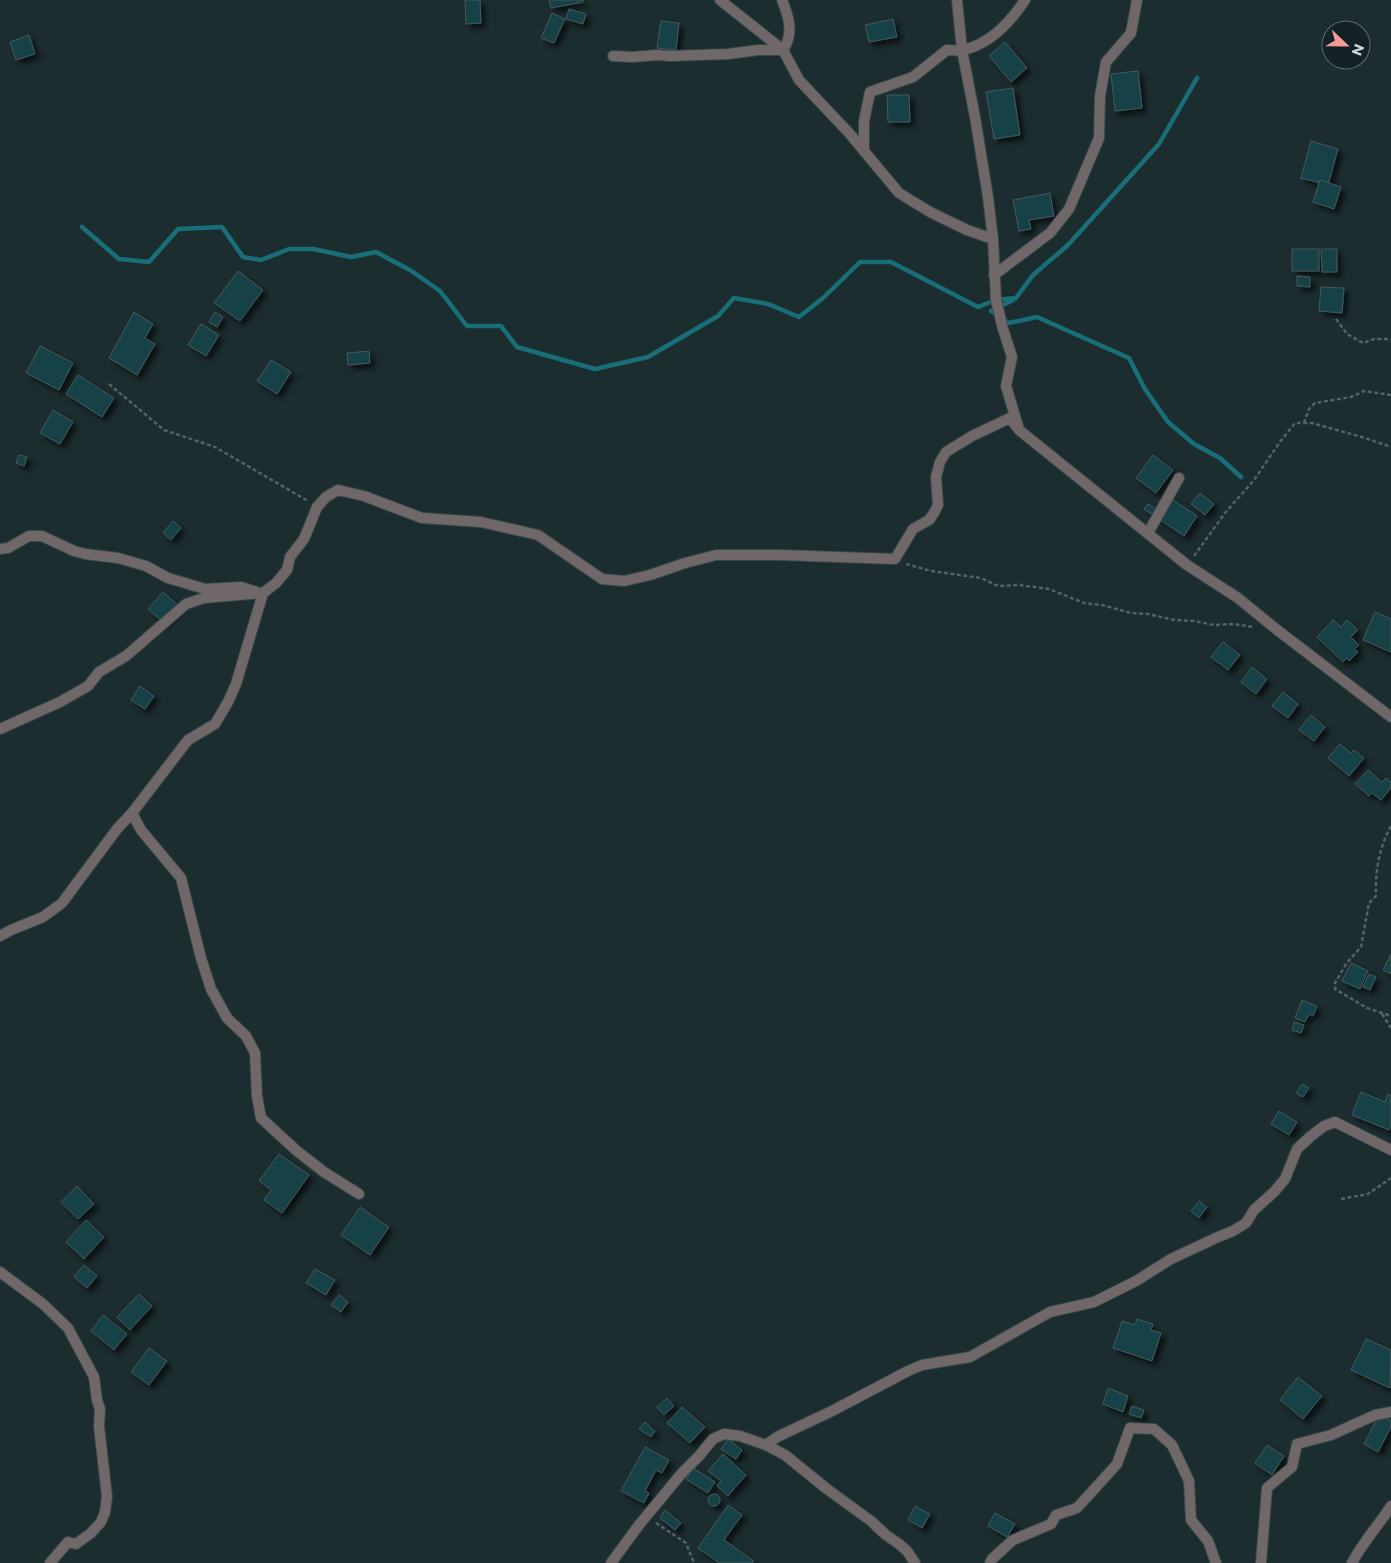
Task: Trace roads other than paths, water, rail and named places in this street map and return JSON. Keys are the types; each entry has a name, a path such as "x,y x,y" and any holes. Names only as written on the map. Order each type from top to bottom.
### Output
{"street":[{"path":"720,0 783,50 799,80 864,151 899,194 967,230 993,239"},
{"path":"782,0 789,18 789,42 783,50"},
{"path":"957,0 962,50 975,117 993,239 996,300 1012,357 1006,386 1019,430"},
{"path":"864,151 864,121 870,92 913,77 947,50 962,50 986,41 1014,15 1025,0"},
{"path":"994,274 1050,233 1069,209 1099,138 1100,96 1106,62 1131,33 1137,0"},
{"path":"613,56 728,54 758,50 783,50"},
{"path":"0,729 60,702 88,686 100,672 126,656 186,604 204,598 263,593 276,583 287,570 290,558 304,539 318,507 326,498 338,490 364,496 422,518 481,522 538,535 602,579 624,581 716,555 896,559 913,530 929,520 934,513 938,504 936,477 940,462 946,452 972,436 1010,418 1019,430 1187,565 1238,598 1391,717"},
{"path":"1148,533 1179,478"},
{"path":"0,548 8,548 29,536 42,536 74,551 118,558 146,566 168,578 205,589 241,587 263,593"},
{"path":"0,936 43,918 62,903 85,875 117,829 132,813 188,740 215,724 236,684 263,593"},
{"path":"132,813 141,830 181,878 201,958 212,989 227,1018 246,1036 255,1053 257,1096 261,1118 297,1151 324,1172 359,1194"},
{"path":"766,1445 777,1437 832,1411 908,1370 922,1365 970,1357 1050,1312 1094,1302 1136,1281 1171,1259 1246,1224 1254,1210 1286,1180 1297,1150 1324,1126 1335,1122 1391,1150"},
{"path":"0,1272 43,1304 68,1328 94,1377 100,1409 99,1426 107,1497 105,1512 101,1522 91,1533 76,1544 68,1542 50,1563"},
{"path":"1261,1563 1267,1488 1292,1467 1297,1444 1331,1435 1375,1415 1391,1412"},
{"path":"990,1563 1013,1540 1051,1524 1056,1515 1077,1508 1117,1464 1130,1428 1154,1429 1172,1445 1188,1481 1191,1520 1208,1541 1216,1563"},
{"path":"611,1563 646,1516 682,1473 713,1439 724,1434 740,1436 766,1445 785,1455 907,1550 915,1563"},
{"path":"1352,1563 1359,1550 1374,1532 1391,1506"}],"waterway":[{"path":"82,227 119,259 149,262 178,229 222,227 243,257 261,260 289,249 313,249 351,257 376,252 410,270 440,291 467,326 501,326 517,347 595,369 648,357 718,316 734,298 768,304 799,317 823,298 860,262 891,262 978,307 996,300 1016,298 1033,275 1068,245 1159,144 1197,78"},
{"path":"1013,300 991,311 1009,323 1037,317 1129,358 1145,389 1168,422 1194,444 1220,458 1241,477"}]}
